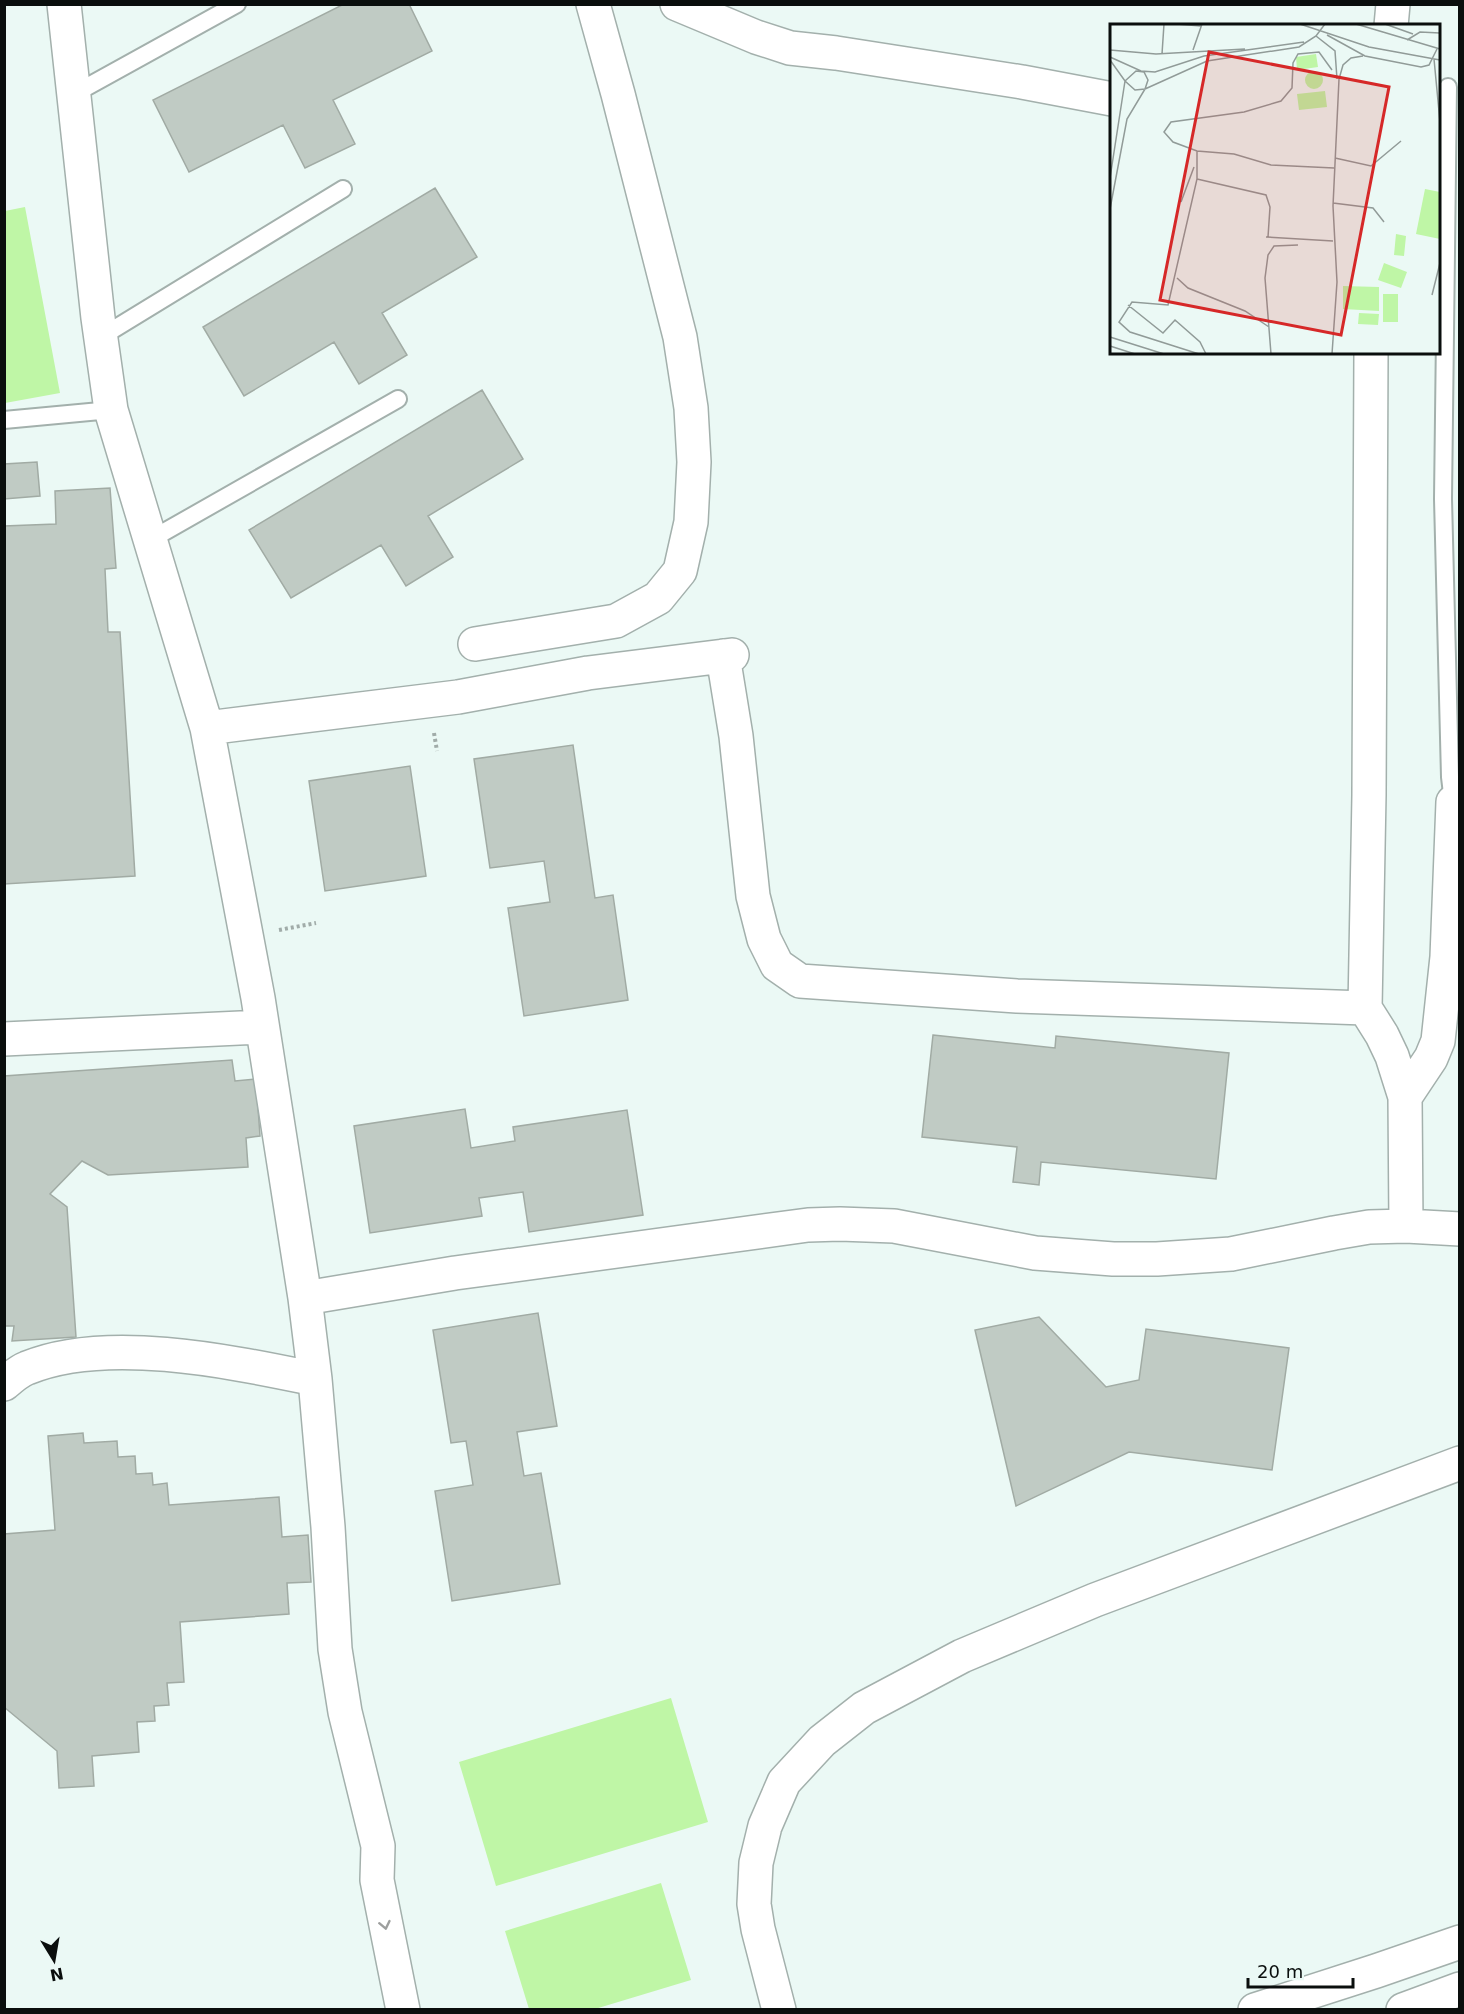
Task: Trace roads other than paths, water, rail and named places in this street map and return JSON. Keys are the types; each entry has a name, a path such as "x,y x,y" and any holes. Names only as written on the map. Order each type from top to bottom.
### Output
{"street":[{"path":"64,4 111,410 207,728 262,1026 305,1298 315,1379 328,1527 335,1649 345,1712 378,1846 376,1880 403,2010"},
{"path":"475,644 616,621 658,598 680,571 692,522 694,462 691,408 680,337 618,94 592,4"},
{"path":"677,4 756,37 790,48 1110,99"},
{"path":"1391,24 1393,4"},
{"path":"1371,354 1369,783 1365,1008 1392,1056 1405,1097 1406,1226"},
{"path":"207,728 458,697 588,673 727,655 753,896 764,939 777,965 800,981 1017,996 1365,1008"},
{"path":"1405,1097 1431,1058 1438,1041 1446,957 1454,786"},
{"path":"4,1039 262,1026"},
{"path":"305,1298 455,1273 808,1225 894,1226 1035,1253 1113,1259 1157,1259 1231,1254 1369,1227 1406,1226 1460,1229"},
{"path":"4,1384 25,1368 61,1358 93,1353 129,1353 235,1363 315,1379"},
{"path":"779,2010 758,1929 754,1904 756,1863 765,1826 784,1782 822,1742 864,1708 962,1656 1095,1600 1460,1464"},
{"path":"378,1846 396,1875 426,2010"},
{"path":"1255,2010 1460,1942"},
{"path":"1403,2010 1460,1989"}],"lane":[{"path":"74,94 237,4"},
{"path":"1448,87 1453,148 1451,498 1454,786"},
{"path":"101,337 343,189"},
{"path":"150,540 398,399"},
{"path":"4,420 111,410"}]}
